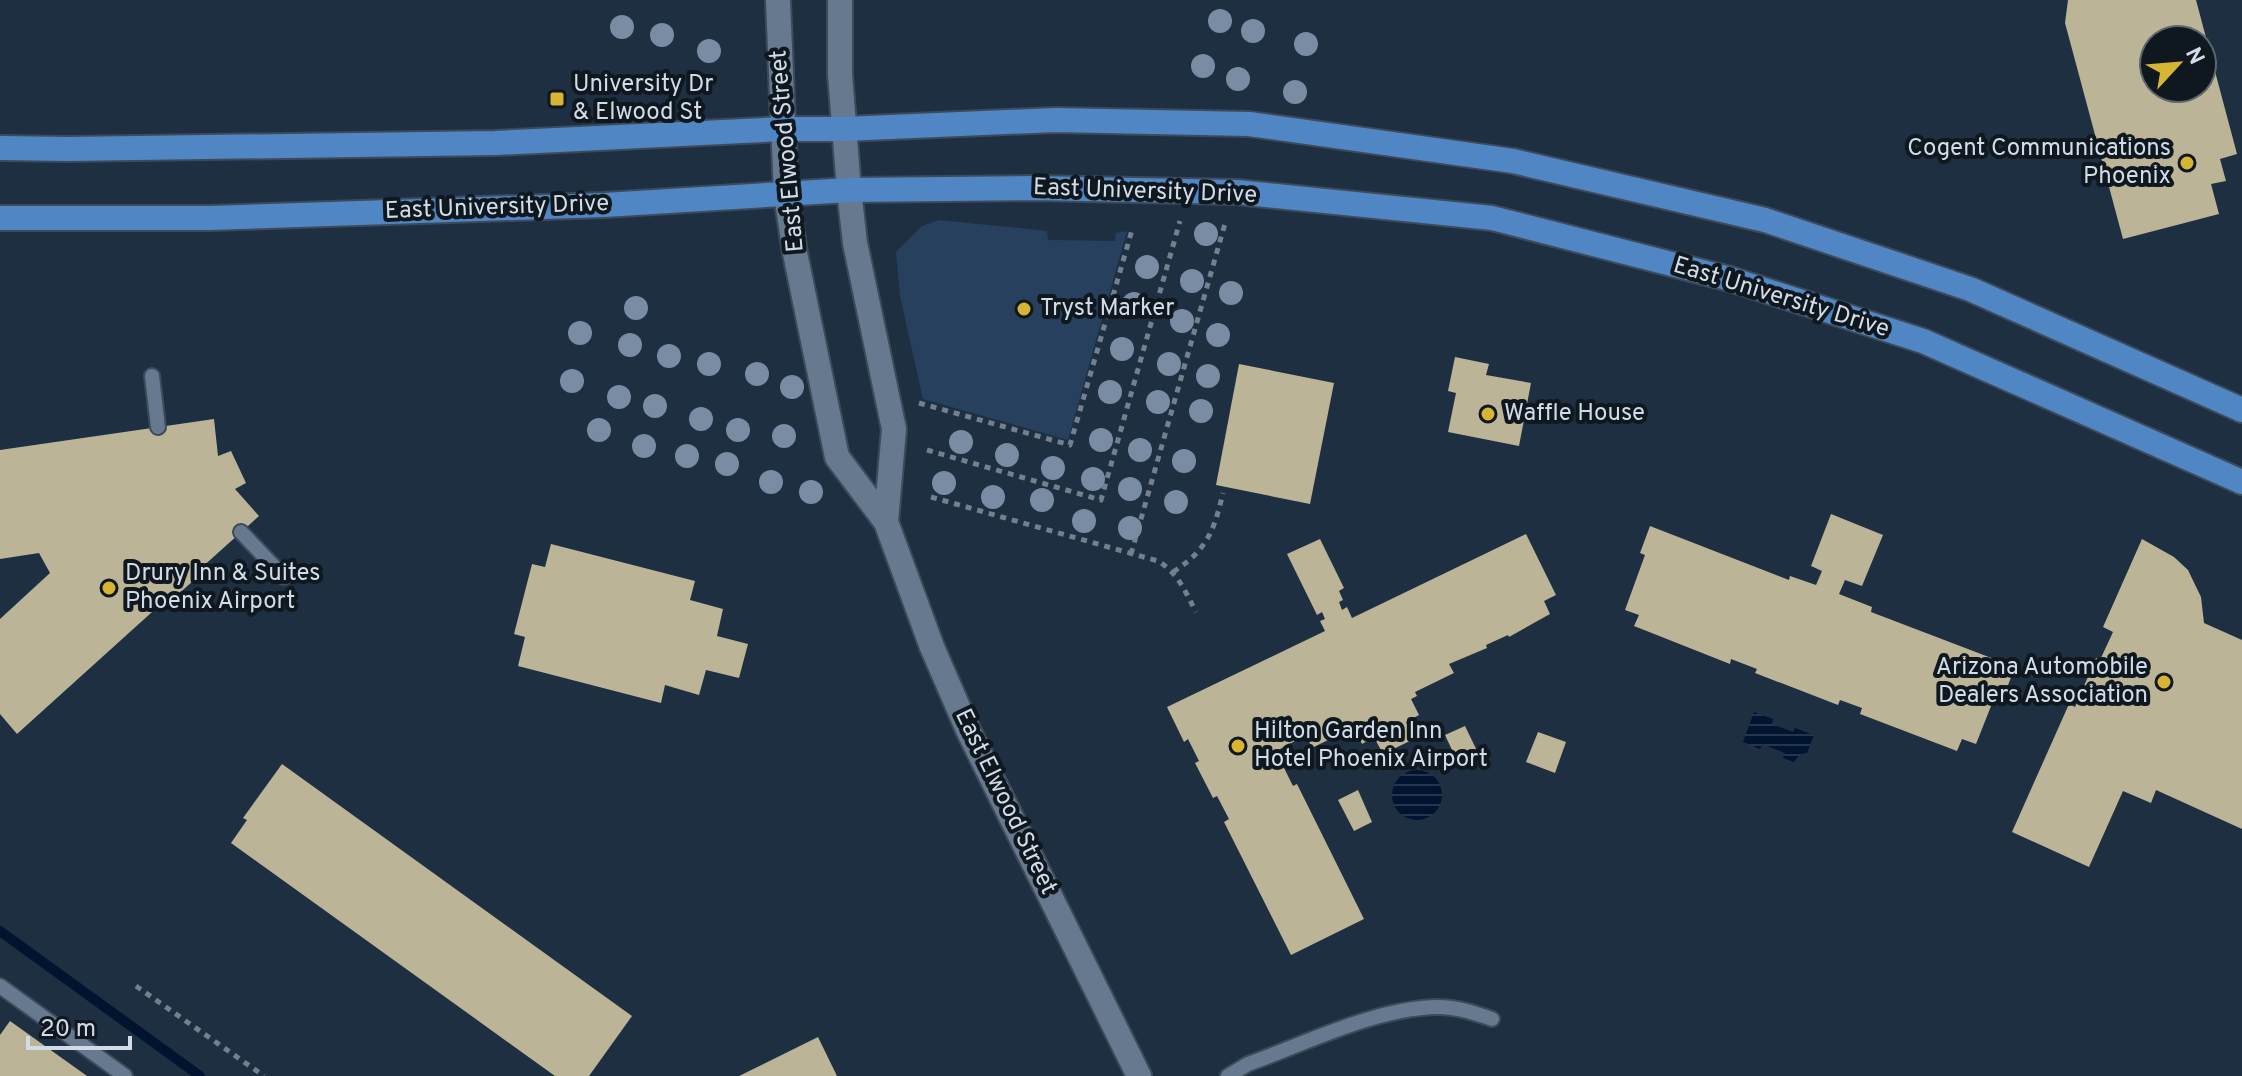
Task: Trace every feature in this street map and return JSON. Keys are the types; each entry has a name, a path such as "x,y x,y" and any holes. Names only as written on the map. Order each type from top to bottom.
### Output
{"main road":[{"path":"0,148 479,143 1055,120 1249,124 1513,161 1765,220 1970,289 2242,410"},
{"name":"East University Drive","path":"0,218 210,218 604,205 849,190 1034,188 1237,192 1492,218 1730,279 1923,341 2242,482"}],"street":[{"name":"East Elwood Street","path":"778,0 786,195 837,457 886,522 932,647 968,730 1139,1076"},
{"name":"East Elwood Street","path":"840,0 840,74 855,243 894,429 886,522"}],"lane":[{"path":"152,376 158,427"},
{"path":"241,532 284,577"},
{"path":"0,986 125,1076"},
{"path":"1228,1076 1248,1064 1389,1013 1439,1007 1466,1010 1492,1019"}],"path":[{"path":"1131,554 1227,216"},
{"path":"927,450 1101,500 1180,221"},
{"path":"919,403 1070,445 1132,230"},
{"path":"1173,572 1193,560 1209,538 1223,493"},
{"path":"931,497 1158,561 1173,572 1196,612"},
{"path":"136,986 264,1076"}],"shaded area":[{"path":"939,220 1047,231 1048,240 1115,241 1116,233 1127,231 1068,440 923,399 900,296 896,252 922,226"},
{"path":"1754,712 1773,719 1772,724 1793,732 1795,728 1814,735 1807,753 1800,754 1794,762 1783,758 1785,753 1762,744 1760,749 1743,742"},
{"path":"1417,770 1435,777 1442,795 1435,813 1417,820 1399,813 1392,795 1399,777"}],"building":[{"path":"2068,0 2196,0 2202,24 2138,24 2138,104 2218,104 2218,83 2237,154 2220,159 2226,181 2211,184 2219,214 2123,239 2065,23"},
{"name":"Waffle House","path":"1455,357 1489,364 1486,375 1531,383 1519,446 1448,432 1456,393 1448,391"},
{"path":"1239,364 1334,383 1310,504 1216,485"},
{"name":"Drury Inn & Suites Phoenix Airport","path":"214,419 218,456 231,451 246,483 235,489 259,516 200,569 203,572 165,606 162,603 17,734 0,714 0,619 50,573 39,553 0,559 0,450"},
{"path":"1831,514 1883,535 1862,586 1845,580 1839,594 1872,607 1871,612 2015,667 2005,693 1997,691 1976,744 1962,739 1957,751 1860,714 1862,708 1840,700 1838,705 1755,673 1757,669 1731,659 1730,664 1634,626 1639,615 1625,610 1645,555 1640,553 1650,526 1789,580 1790,576 1816,585 1822,571 1811,566"},
{"name":"Hilton Garden Inn Hotel Phoenix Airport","path":"1526,534 1556,595 1544,601 1550,614 1509,637 1486,645 1487,648 1449,664 1454,673 1415,692 1417,696 1411,699 1419,715 1406,722 1414,739 1383,754 1374,737 1362,744 1354,727 1312,748 1306,735 1280,749 1287,762 1282,764 1293,786 1297,784 1364,919 1291,955 1224,822 1229,819 1217,796 1213,798 1195,763 1199,761 1188,739 1184,742 1167,707 1325,631 1320,621 1325,619 1322,612 1317,615 1287,554 1320,539 1344,588 1339,591 1343,600 1339,602 1342,610 1347,607 1352,618"},
{"name":"Arizona Automobile Dealers Association","path":"2142,539 2174,557 2188,570 2201,597 2204,623 2242,640 2242,829 2156,790 2151,803 2123,791 2089,867 2012,832 2069,704 2075,707 2096,658 2100,660 2113,632 2103,627"},
{"path":"551,544 695,581 690,600 723,609 717,636 748,644 739,678 706,670 699,695 665,685 661,703 518,666 525,637 514,634 532,564 545,567"},
{"path":"1465,726 1480,757 1460,767 1445,735"},
{"path":"1538,732 1566,742 1555,773 1526,762"},
{"path":"282,764 632,1016 589,1076 555,1076 231,843 247,820 243,818"},
{"path":"1358,790 1372,822 1354,831 1338,800"},
{"path":"10,1021 87,1076 0,1076 0,1035"},
{"path":"818,1037 837,1076 739,1076"}],"waterway":[{"path":"0,931 200,1076"}],"place":[{"name":"University Dr & Elwood St","path":"557,99"},
{"name":"Cogent Communications Phoenix","path":"2187,163"},
{"name":"Tryst Marker","path":"1024,309"},
{"name":"Waffle House","path":"1488,414"},
{"name":"Drury Inn & Suites Phoenix Airport","path":"109,588"},
{"name":"Arizona Automobile Dealers Association","path":"2164,682"},
{"name":"Hilton Garden Inn Hotel Phoenix Airport","path":"1238,746"}]}
